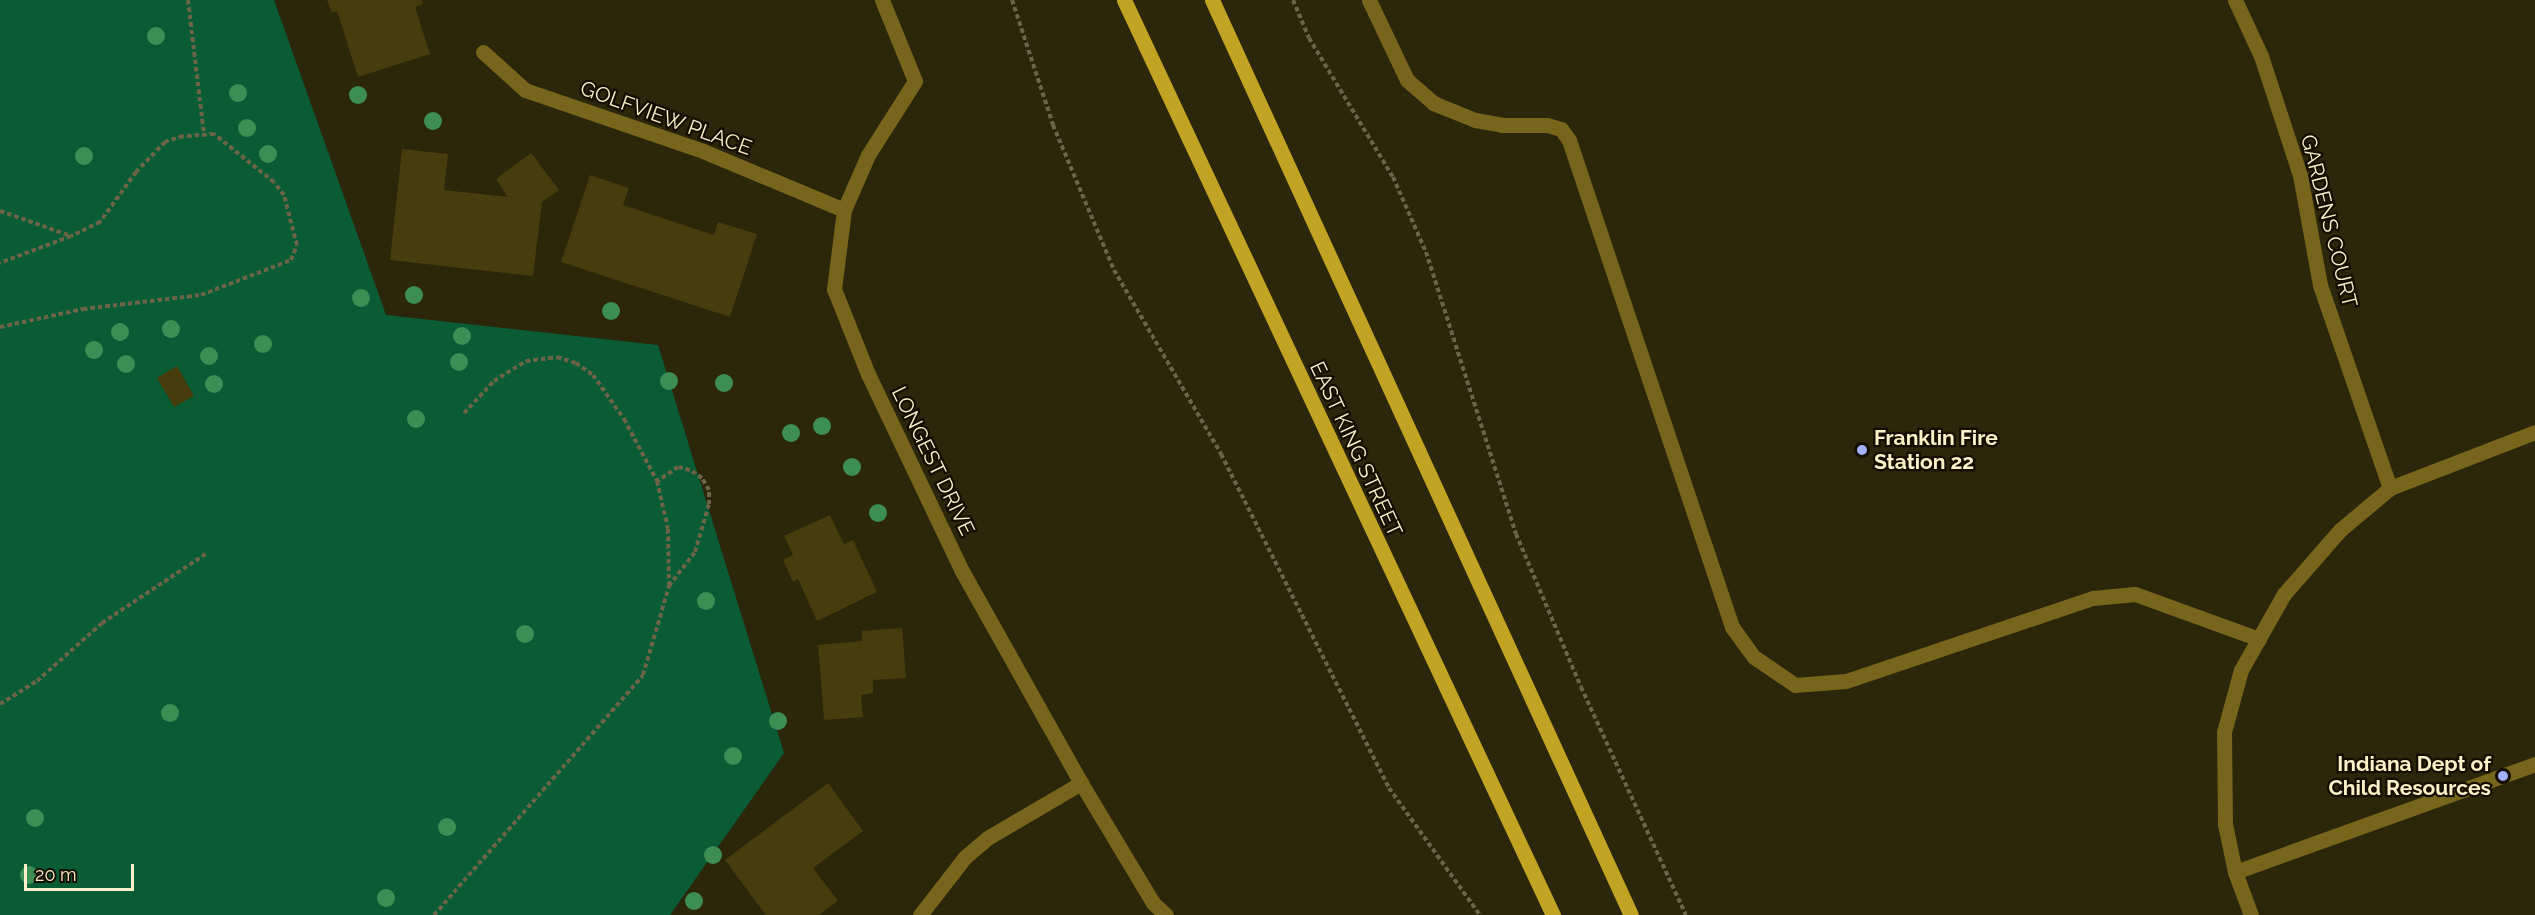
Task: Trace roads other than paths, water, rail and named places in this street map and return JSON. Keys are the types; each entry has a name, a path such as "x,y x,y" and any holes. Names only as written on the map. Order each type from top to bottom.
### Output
{"main road":[{"name":"EAST KING STREET","path":"1124,0 1553,915"},
{"path":"1212,0 1631,915"}],"street":[{"name":"LONGEST DRIVE","path":"882,0 915,81 868,155 844,210 834,289 868,374 962,571 1081,783 1153,903 1166,915"},
{"path":"1369,0 1407,80 1433,103 1475,120 1502,125 1547,125 1561,129 1569,140 1732,627 1754,657 1795,685 1846,681 2093,598 2135,594 2259,639"},
{"name":"GARDENS COURT","path":"2235,0 2261,56 2300,175 2320,285 2390,488"},
{"name":"GOLFVIEW PLACE","path":"483,52 525,90 703,151 844,210"},
{"path":"2251,915 2235,872 2225,824 2223,732 2241,669 2284,594 2323,549 2390,488 2535,432"},
{"path":"2235,872 2535,764"},
{"path":"920,915 935,890 965,856 989,837 1081,783"}],"place":[{"name":"Franklin Fire Station 22","path":"1862,450"},
{"name":"Indiana Dept of Child Resources","path":"2503,776"}]}
